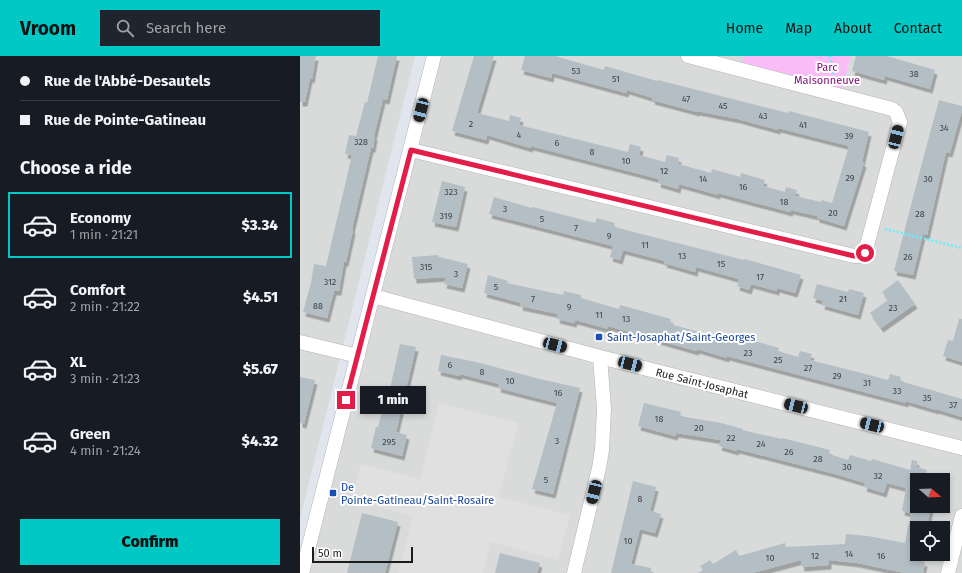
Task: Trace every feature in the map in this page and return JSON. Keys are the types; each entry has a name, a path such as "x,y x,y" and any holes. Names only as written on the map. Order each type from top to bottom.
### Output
{"street":[{"path":"302,573 434,56"},
{"path":"411,150 854,256 861,256 865,253 900,122 899,116 896,112 892,109 688,56"},
{"name":"Rue Saint-Josaphat","path":"373,296 600,357 962,448"},
{"path":"300,342 358,356"},
{"path":"574,573 600,468 604,409 600,357"},
{"path":"948,573 962,516"}],"path":[{"path":"830,56 836,94"},
{"path":"873,226 962,248"}],"shaded area":[{"path":"300,56 415,56 300,519"},
{"path":"434,56 744,56 740,70 840,95 851,56 962,56 962,573 302,573"},
{"path":"439,403 518,423 499,497 570,515 558,560 491,542 483,573 398,573 413,516 351,499 361,464 420,479"}],"green space":[{"name":"Parc Maisonneuve","path":"744,56 851,56 840,95 739,70"}],"building":[{"path":"300,56 316,56 312,79 310,78 305,102 300,102"},
{"path":"378,56 397,56 387,100 383,99 374,136 373,148 371,148 352,229 346,262 344,262 339,291 334,291 327,318 303,312 311,283 314,264 326,266 352,155 345,154 349,135 356,136 365,102 367,103"},
{"path":"474,56 494,56 477,113 509,121 510,115 521,118 519,125 628,152 630,144 641,147 639,155 665,162 667,155 679,158 678,164 711,173 712,169 740,177 741,173 765,180 763,186 785,192 786,187 797,190 795,196 821,202 822,200 832,203 849,146 778,128 778,130 738,119 697,112 652,100 653,98 627,90 626,93 552,73 551,78 521,70 525,56 555,56 604,70 605,66 657,81 658,80 788,113 789,111 869,132 862,162 864,163 844,226 817,218 817,216 791,210 790,212 679,184 678,189 658,183 659,179 531,146 530,148 487,135 486,140 452,131"},
{"path":"856,56 887,56 935,70 930,89 885,76 884,80 852,71"},
{"path":"939,100 962,106 962,110 950,153 946,152 927,235 923,234 913,275 894,271"},
{"path":"442,181 465,187 456,227 432,222"},
{"path":"494,197 595,223 597,218 615,223 614,227 744,260 745,259 801,275 795,293 777,288 777,291 751,284 749,290 737,286 739,279 696,267 695,272 664,263 665,261 623,250 620,260 610,257 613,246 489,214"},
{"path":"438,255 439,257 468,264 462,288 444,284 446,277 414,279 412,257"},
{"path":"488,275 508,281 507,283 563,295 564,291 581,295 581,298 619,309 620,305 671,319 670,324 738,343 740,337 779,348 778,351 798,357 800,351 812,354 810,360 888,380 890,374 901,377 900,381 962,399 962,417 906,401 906,403 727,356 727,358 697,349 696,351 608,326 608,329 575,320 574,323 557,319 558,314 520,306 521,303 484,293"},
{"path":"898,280 915,304 881,328 870,313 888,300 882,292"},
{"path":"817,284 848,292 849,289 864,293 858,315 822,305 823,301 813,298"},
{"path":"959,319 962,319 962,362 943,356 948,340 953,341"},
{"path":"400,344 416,347 396,432 407,435 402,456 371,448 387,393 389,393"},
{"path":"441,355 476,362 580,388 553,494 532,489 557,403 498,388 499,384 460,374 459,376 438,371"},
{"path":"300,377 315,380 304,424 300,423"},
{"path":"644,403 681,412 680,416 721,423 743,429 742,430 830,450 829,454 848,460 850,455 871,461 872,459 910,470 912,460 917,461 917,467 927,470 926,473 910,473 910,513 902,511 906,488 887,483 884,493 864,487 865,483 835,474 737,449 736,451 719,446 721,440 676,433 675,436 638,426"},
{"path":"633,481 656,487 650,511 661,514 655,533 640,529 631,564 651,568 651,573 611,573"},
{"path":"362,513 398,522 385,573 347,573"},
{"path":"911,513 930,513 928,521 910,521 910,561 925,562 923,573 905,573 857,563 829,560 829,565 802,567 801,560 752,573 698,573 703,570 700,566 710,560 713,564 736,550 739,556 785,543 786,547 845,544 846,534 868,536 905,543"},
{"path":"500,553 540,563 537,573 495,573"}],"place":[{"name":"Saint-Josaphat/Saint-Georges","path":"599,337"},
{"name":"De Pointe-Gatineau/Saint-Rosaire","path":"333,493"}],"route":[{"path":"346,400 411,150 854,256 861,256 865,253"}]}
